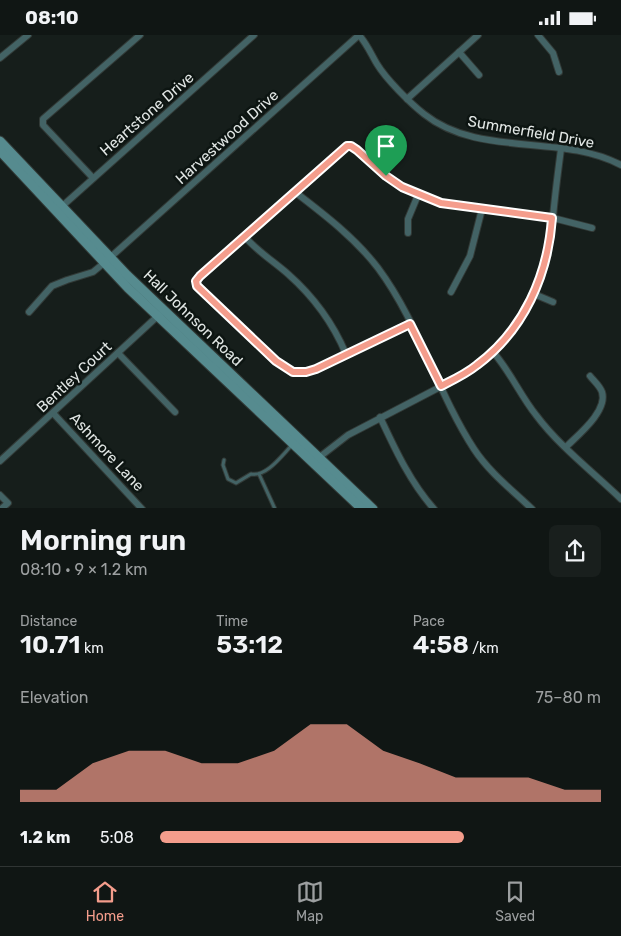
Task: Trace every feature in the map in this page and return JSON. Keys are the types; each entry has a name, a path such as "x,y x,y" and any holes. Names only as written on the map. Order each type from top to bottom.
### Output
{"main road":[{"name":"Hall Johnson Road","path":"0,141 59,209"},
{"name":"Hall Johnson Road","path":"0,151 293,444 316,460 361,508"},
{"name":"Hall Johnson Road","path":"161,313 316,460 372,508"}],"street":[{"path":"0,58 28,35"},
{"path":"93,178 43,125 43,119 140,35"},
{"name":"Heartstone Drive","path":"59,209 254,35"},
{"name":"Summerfield Drive","path":"359,35 367,45 377,65 408,99 422,113 447,129 467,135 561,149 605,158 621,165"},
{"name":"Harvestwood Drive","path":"29,312 52,286 93,272 359,35"},
{"path":"408,99 478,35"},
{"path":"538,35 553,53 559,72"},
{"path":"459,53 479,75"},
{"path":"410,324 301,373 289,370 276,361 197,286 196,281 244,236 347,146 353,147 386,176 418,195 441,203 552,218 592,228"},
{"path":"316,460 348,435 465,374 493,351 516,325 534,294 546,262 561,149"},
{"path":"295,192 352,238 386,280 451,408 479,455 493,472 531,508"},
{"path":"408,233 408,219 418,195"},
{"path":"451,292 470,256 482,209"},
{"path":"244,236 307,293 332,324 346,354"},
{"path":"534,294 553,302"},
{"name":"Bentley Court","path":"0,461 161,313"},
{"path":"493,351 508,369 534,414 566,447 620,495"},
{"path":"118,353 175,412"},
{"path":"566,447 596,415 602,404 602,391 590,376"},
{"name":"Ashmore Lane","path":"53,413 139,508"},
{"path":"380,417 396,452 412,479 433,508"},
{"path":"0,495 8,503 2,508"}],"lane":[{"path":"224,460 228,479 236,483 251,474 264,472 293,444"},
{"path":"260,474 274,508"}],"route":[{"path":"347,146 353,147 386,176 418,195 441,203 552,218 546,262 534,294 510,333 479,364 465,374 441,386 410,324 316,369 301,373 293,372 276,361 198,289 196,281 200,276 343,148 347,146"}]}
